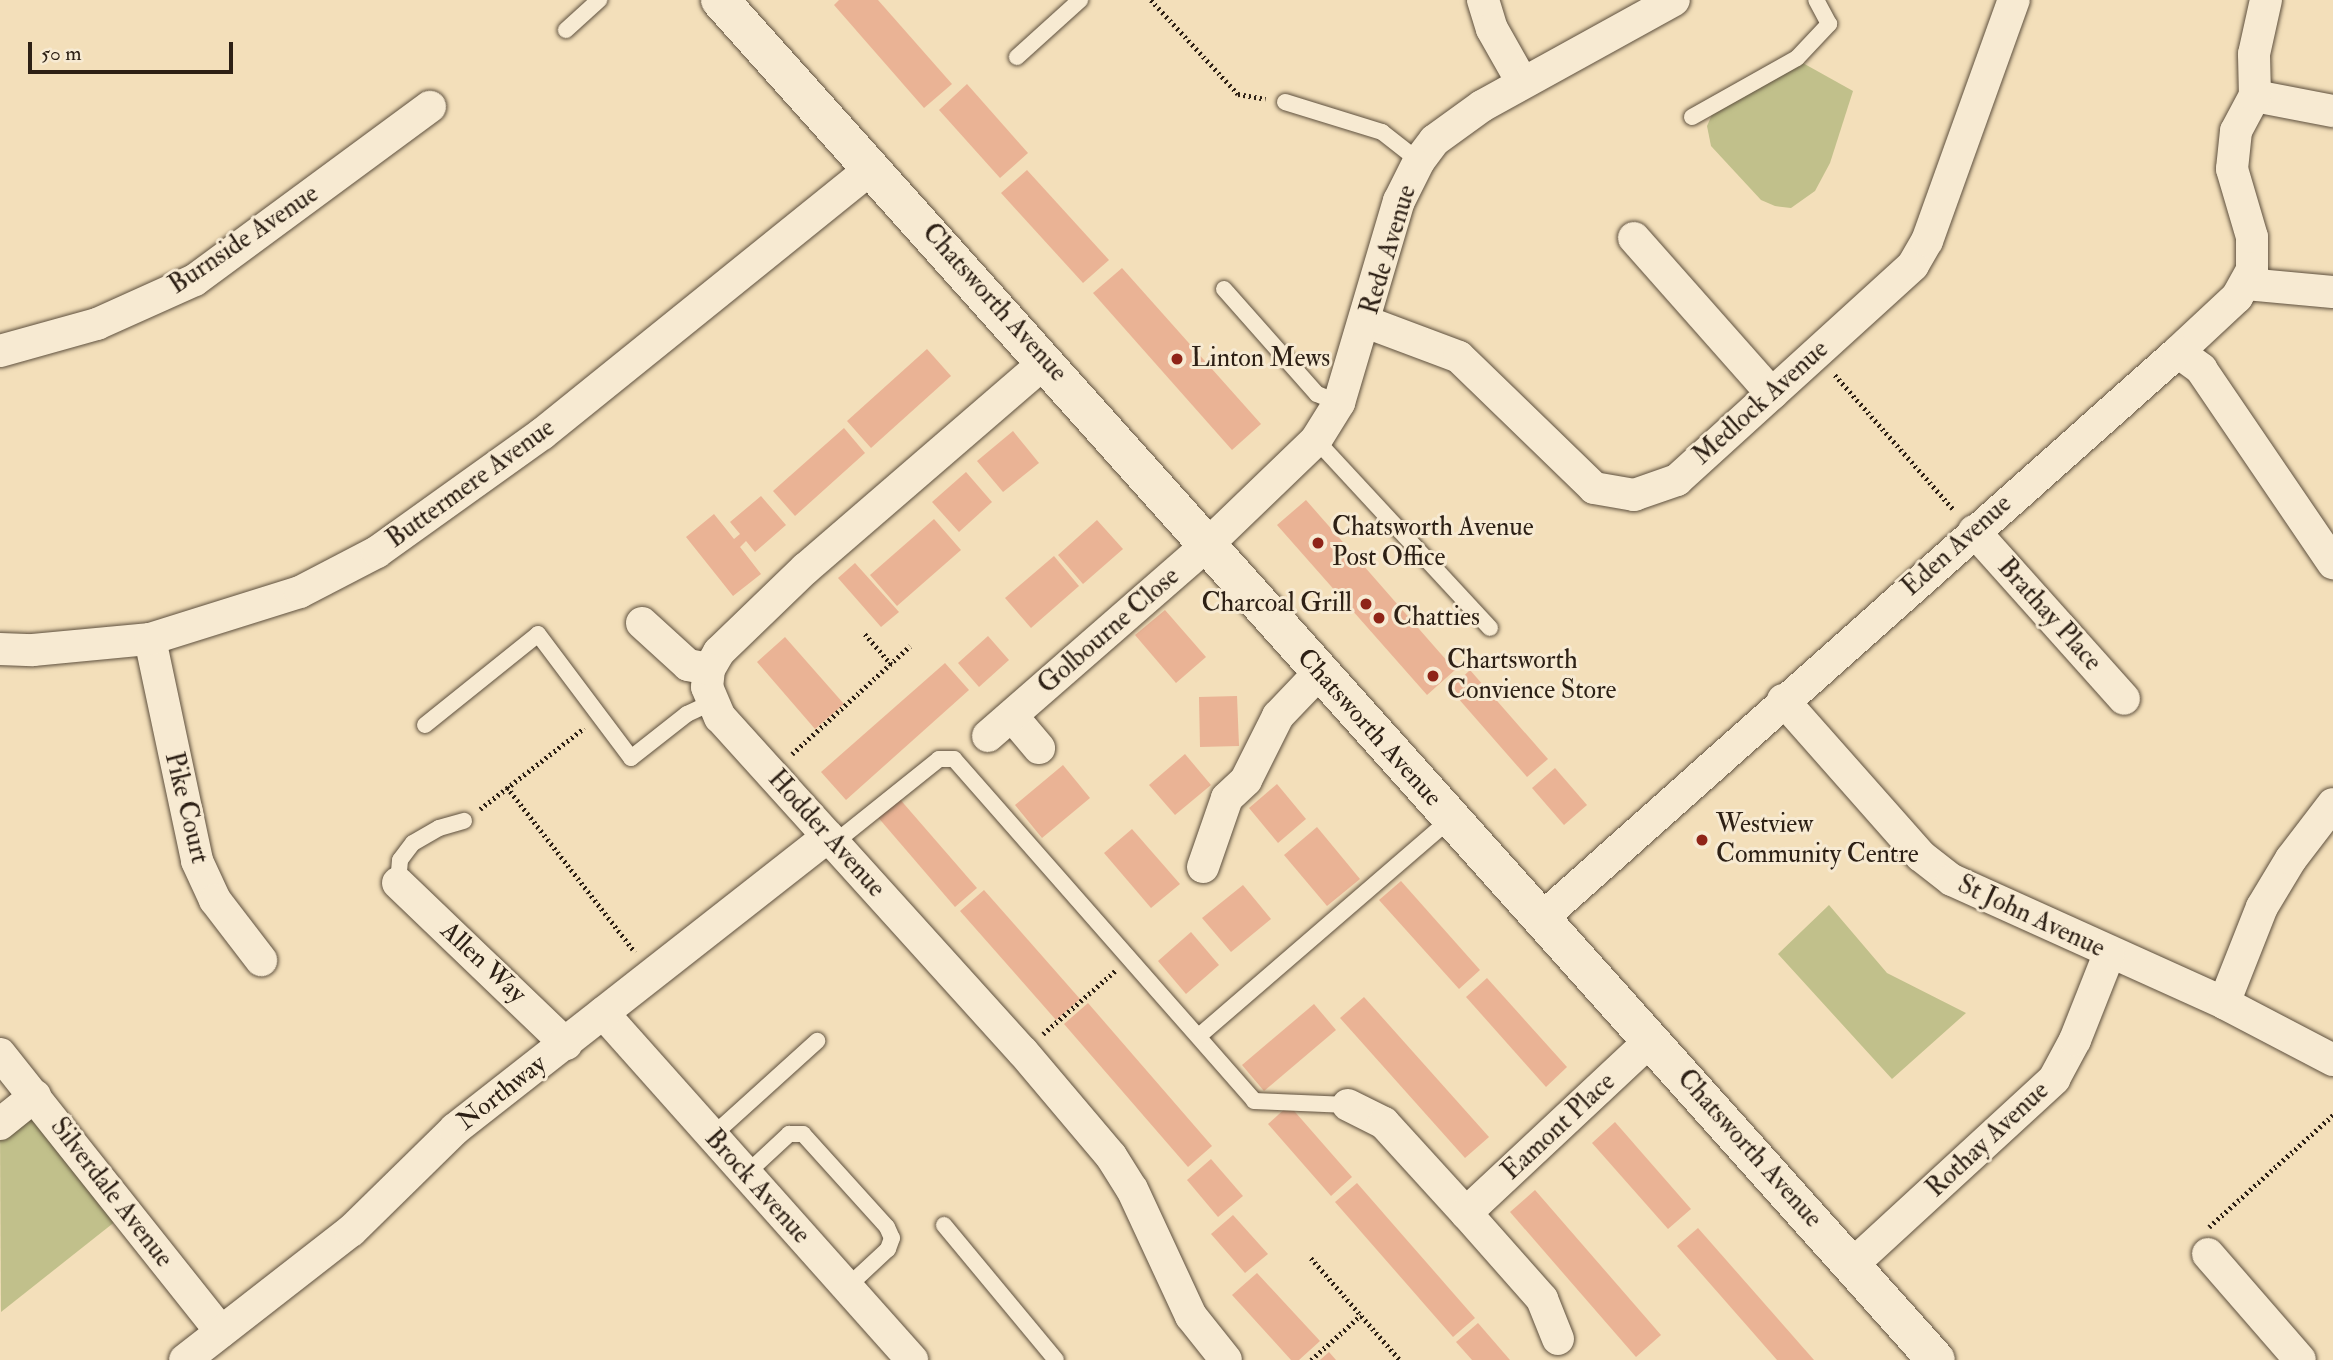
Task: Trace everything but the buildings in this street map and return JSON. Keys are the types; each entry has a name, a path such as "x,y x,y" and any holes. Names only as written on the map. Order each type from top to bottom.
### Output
{"street":[{"name":"Chatsworth Avenue","path":"720,0 872,167 1450,819 1542,918 1937,1360"},
{"path":"1483,0 1492,29 1522,82"},
{"name":"Rede Avenue","path":"1207,545 1317,440 1339,403 1366,323 1392,224 1419,161 1454,124 1522,82 1674,0"},
{"name":"Medlock Avenue","path":"1366,323 1459,357 1481,373 1577,475 1594,488 1614,495 1655,491 1677,480 1913,265 1927,241 2014,0"},
{"path":"2266,0 2254,54 2255,96 2236,131 2232,169 2252,237 2252,270 2246,284 2333,292"},
{"path":"2255,96 2333,111"},
{"name":"Burnside Avenue","path":"0,351 97,324 195,280 430,107"},
{"name":"Buttermere Avenue","path":"0,649 33,650 150,639 300,592 422,524 684,322 872,167"},
{"path":"1634,238 1772,394"},
{"name":"Eden Avenue","path":"1542,918 1783,700 2178,352 2246,284"},
{"path":"2178,352 2202,369 2333,563"},
{"path":"711,703 709,670 719,652 806,568 1045,362"},
{"name":"Brathay Place","path":"1974,531 2124,699"},
{"name":"Golbourne Close","path":"988,736 1207,545"},
{"path":"642,623 688,665 709,670"},
{"name":"Pike Court","path":"150,639 197,861 215,900 261,960"},
{"path":"1203,867 1227,798 1246,780 1278,716 1320,672"},
{"name":"St John Avenue","path":"1783,700 1921,856 1972,892 2224,1003 2333,1060"},
{"name":"Hodder Avenue","path":"711,703 830,840 1023,1052 1111,1156 1132,1189 1177,1292 1226,1360"},
{"path":"1012,716 1039,748"},
{"path":"2224,1003 2262,907 2291,859 2333,804"},
{"name":"Northway","path":"185,1360 370,1214 455,1129 566,1044 652,971 830,840"},
{"name":"Allen Way","path":"398,883 566,1044"},
{"name":"Rothay Avenue","path":"1852,1265 2054,1079 2075,1040 2109,954"},
{"name":"Brock Avenue","path":"603,1013 912,1360"},
{"name":"Eamont Place","path":"1466,1213 1651,1040"},
{"name":"Silverdale Avenue","path":"0,1054 222,1332"},
{"path":"0,1124 35,1097"},
{"path":"1348,1105 1384,1123 1466,1213 1542,1299 1558,1339"},
{"path":"2208,1254 2300,1360"}],"lane":[{"path":"566,30 598,0"},
{"path":"1017,57 1080,0"},
{"path":"1692,117 1797,58 1829,24 1816,0"},
{"path":"1284,102 1382,132 1419,161"},
{"path":"1224,289 1317,394 1339,403"},
{"path":"1317,440 1490,628"},
{"path":"425,725 538,634 631,758 687,714 711,703"},
{"path":"830,840 939,759 954,759 1254,1101 1348,1105"},
{"path":"1199,1036 1450,819"},
{"path":"398,883 400,860 414,843 439,828 464,821"},
{"path":"712,1136 817,1041"},
{"path":"746,1174 789,1134 803,1134 887,1227 892,1238 888,1249 846,1288"},
{"path":"944,1224 1056,1360"}],"path":[{"path":"1151,0 1238,94 1284,102"},
{"path":"1817,353 1974,531"},
{"path":"865,634 891,664"},
{"path":"771,773 910,646"},
{"path":"464,821 598,717"},
{"path":"507,787 652,971"},
{"path":"1023,1052 1129,959"},
{"path":"2208,1254 2196,1239 2333,1115"},
{"path":"1311,1258 1400,1360"},
{"path":"1311,1360 1361,1315"}],"shaded area":[{"path":"1801,62 1853,91 1830,163 1815,191 1791,208 1775,206 1761,200 1711,146 1707,126 1714,110"},
{"path":"1829,905 1887,973 1966,1013 1892,1079 1778,954"},
{"path":"35,1097 126,1213 1,1312 0,1124"}],"place":[{"name":"Linton Mews","path":"1177,359"},
{"name":"Chatsworth Avenue Post Office","path":"1318,543"},
{"name":"Charcoal Grill","path":"1366,604"},
{"name":"Chatties","path":"1379,618"},
{"name":"Chartsworth Convience Store","path":"1433,676"},
{"name":"Westview Community Centre","path":"1702,840"}]}
